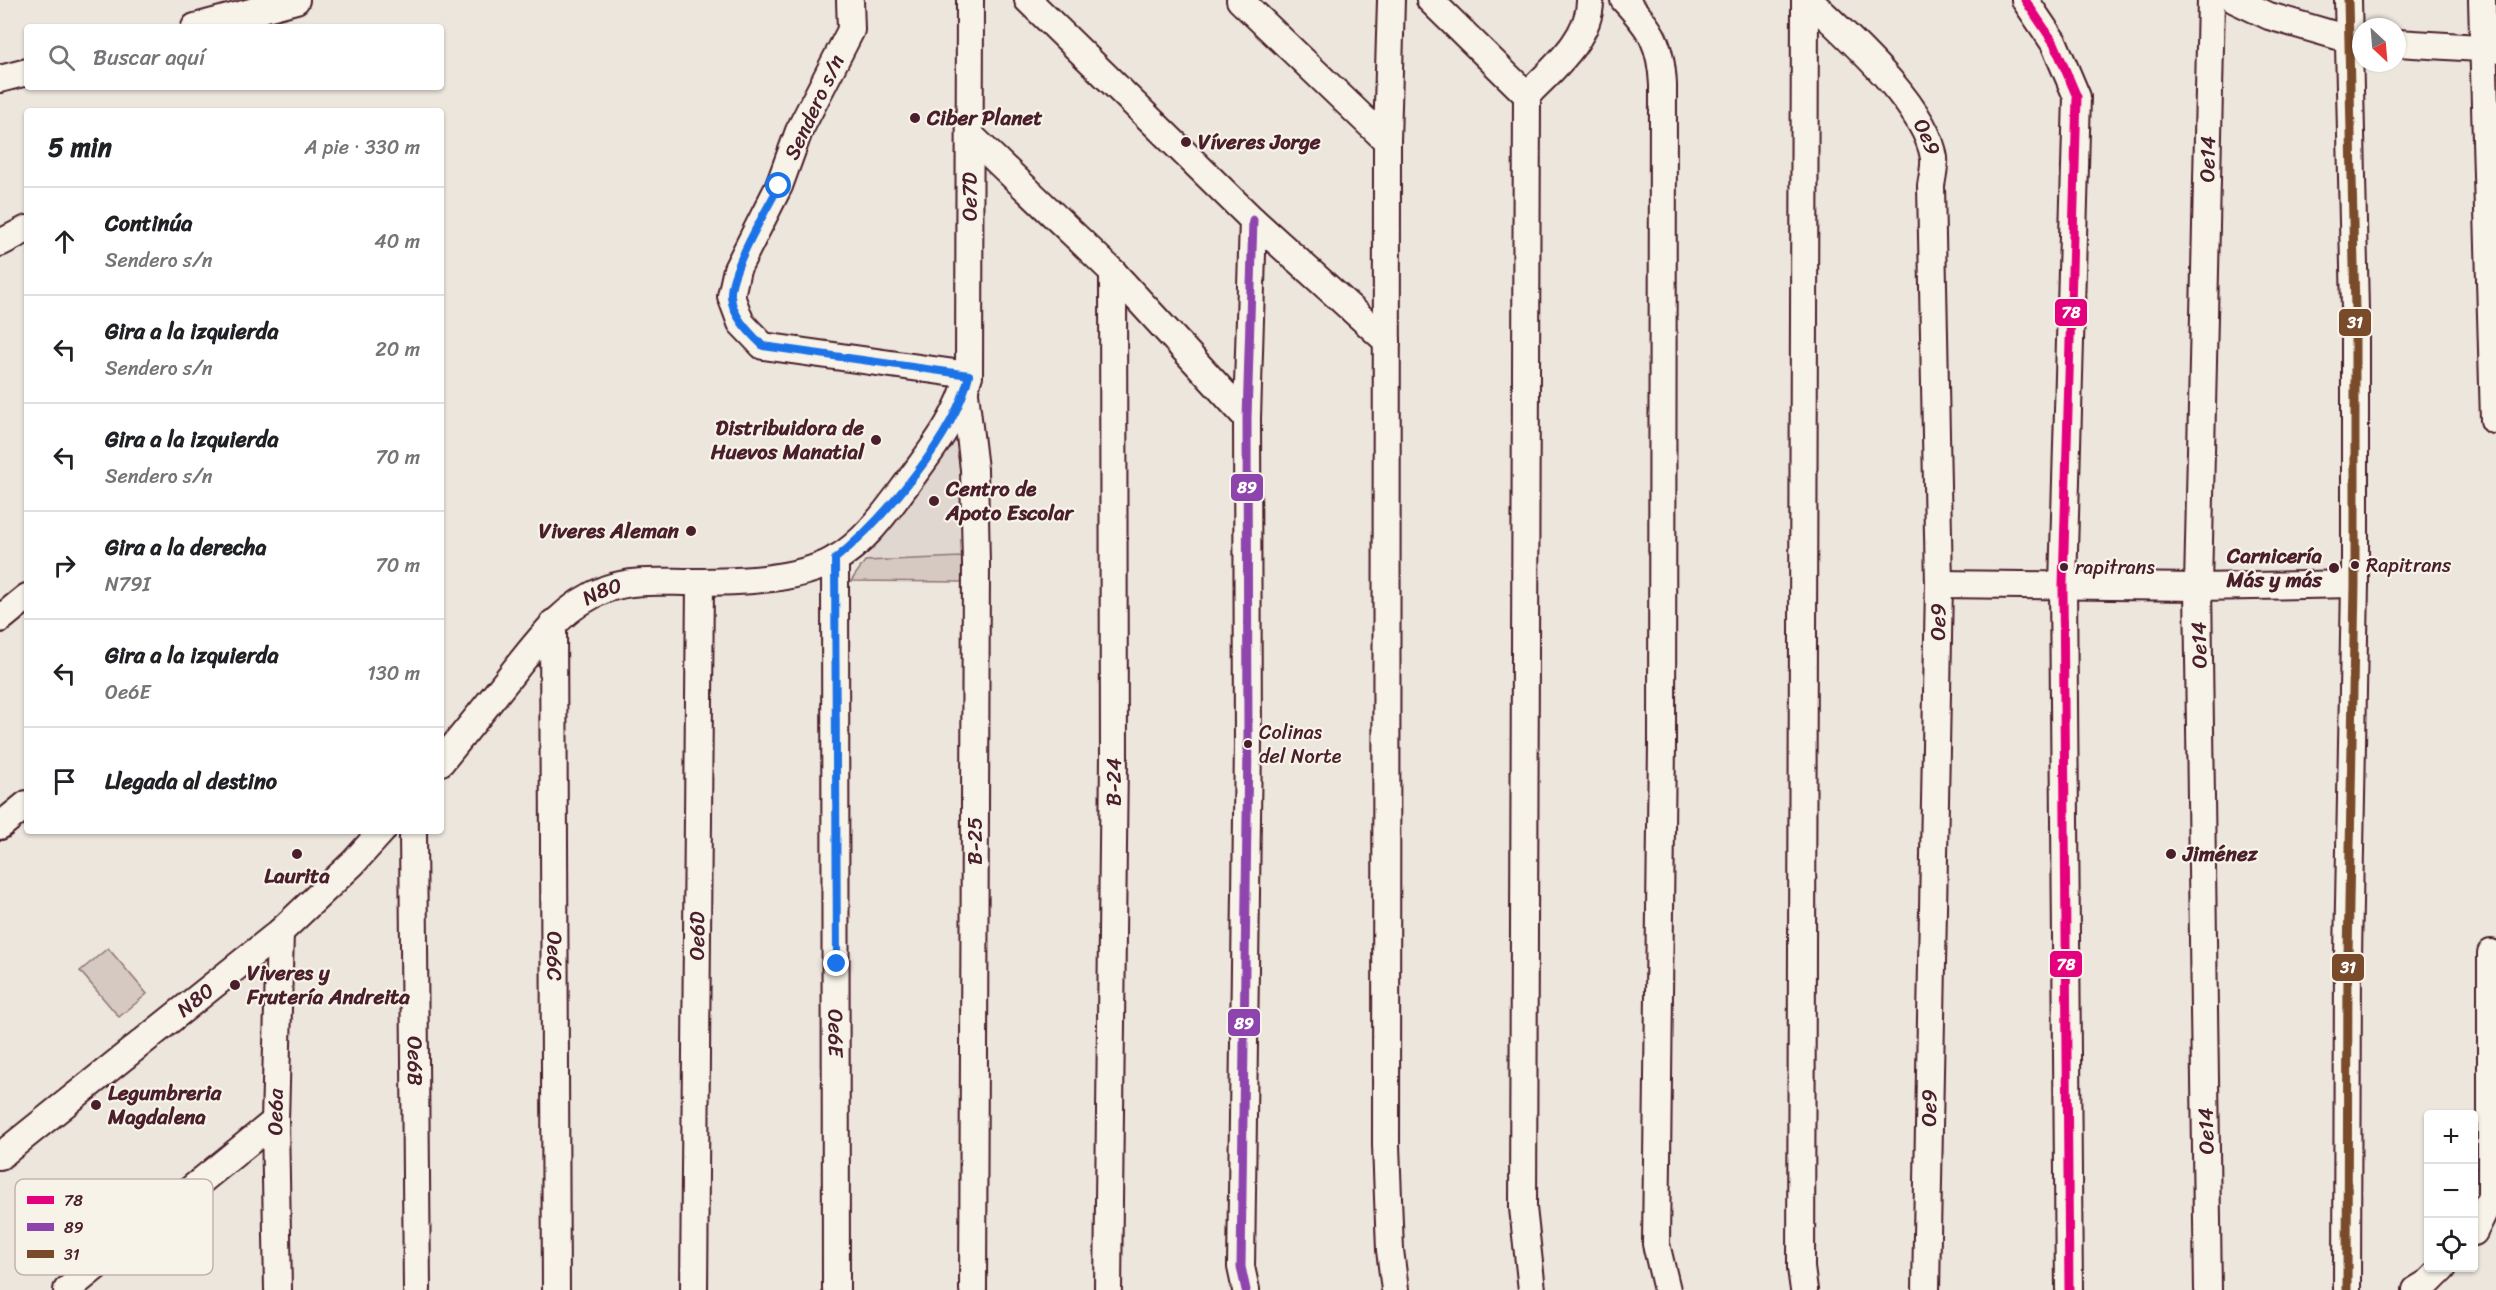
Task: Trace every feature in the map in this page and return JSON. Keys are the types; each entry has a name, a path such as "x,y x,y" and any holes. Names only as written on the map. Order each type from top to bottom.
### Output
{"street":[{"path":"206,24 296,0"},
{"name":"Sendero s/n","path":"850,0 851,30 799,131 779,186 737,269 731,296 741,323 763,346 967,384"},
{"name":"Oe7D","path":"967,384 970,0"},
{"path":"1028,0 1253,220 1387,341"},
{"path":"1240,0 1387,141"},
{"path":"1391,0 1387,141 1386,1145 1390,1250 1395,1290"},
{"path":"1430,0 1527,95"},
{"path":"1532,1290 1523,1208 1527,95 1576,40 1586,22 1590,0"},
{"path":"1624,0 1654,35 1662,57 1663,85 1662,744 1656,1244 1667,1290"},
{"path":"1804,1290 1801,1268 1801,1232 1807,0"},
{"name":"Oe9","path":"1807,0 1881,69 1926,133 1934,159 1931,186 1939,584 1926,1290"},
{"path":"2025,0 2054,43 2077,97 2063,585 2069,1290"},
{"name":"Oe14","path":"2208,1290 2198,586 2211,0"},
{"path":"2235,0 2269,16 2352,38"},
{"path":"2348,0 2352,22"},
{"path":"2482,0 2489,50 2494,420"},
{"path":"2406,44 2489,50"},
{"path":"2347,1290 2348,956 2355,584 2355,72"},
{"path":"0,79 24,73"},
{"path":"970,135 1113,272 1247,418"},
{"path":"1246,1290 1241,1267 1248,744 1247,418 1253,220"},
{"path":"0,243 24,231"},
{"name":"B-24","path":"1108,1290 1114,757 1113,272"},
{"path":"835,559 886,512 955,414 967,384"},
{"name":"B-25","path":"967,384 974,469 976,564 973,1290"},
{"name":"N80","path":"444,758 553,623 583,601 606,589 635,582 700,582 785,575 813,569 835,559"},
{"name":"Oe6E","path":"835,559 836,1290"},
{"name":"Oe6D","path":"694,1290 700,582"},
{"path":"1939,584 2198,586 2355,584"},
{"path":"0,619 24,599"},
{"name":"Oe6C","path":"553,623 556,1290"},
{"path":"1,824 24,806"},
{"name":"N80","path":"0,1156 280,932 353,863 379,834"},
{"name":"Oe6B","path":"413,834 417,1290"},
{"name":"Oe6a","path":"278,1290 275,1121 280,932"},
{"path":"2478,1224 2491,1197 2491,953"},
{"path":"204,1179 275,1121"},
{"path":"2416,1290 2439,1272"},
{"path":"67,1290 85,1275"}],"shaded area":[{"name":"Centro de Apoto Escolar","path":"946,442 959,444 963,582 851,581"},
{"path":"962,557 963,582 851,581 865,561"},
{"path":"108,948 147,994 119,1017 80,971"}],"transit line":[{"name":"78","path":"2025,0 2054,43 2077,97 2063,585 2069,1290"},
{"name":"31","path":"2347,1290 2348,956 2355,584 2355,310 2348,0"},
{"name":"89","path":"1246,1290 1241,1267 1248,744 1247,418 1253,220"}],"place":[{"name":"Ciber Planet","path":"915,118"},
{"name":"Víveres Jorge","path":"1186,142"},
{"name":"Distribuidora de Huevos Manatial","path":"876,440"},
{"name":"Centro de Apoto Escolar","path":"934,501"},
{"name":"Viveres Aleman","path":"691,531"},
{"name":"Rapitrans","path":"2355,565"},
{"name":"rapitrans","path":"2064,567"},
{"name":"Carnicería Más y más","path":"2334,568"},
{"name":"Colinas del Norte","path":"1248,744"},
{"name":"Laurita","path":"297,854"},
{"name":"Jiménez","path":"2171,854"},
{"name":"Viveres y Frutería Andreita","path":"235,985"},
{"name":"Legumbreria Magdalena","path":"96,1105"}],"route":[{"path":"779,186 737,269 731,296 741,323 763,346 969,375 965,393 955,414 886,512 861,538 835,559 837,964"}]}
